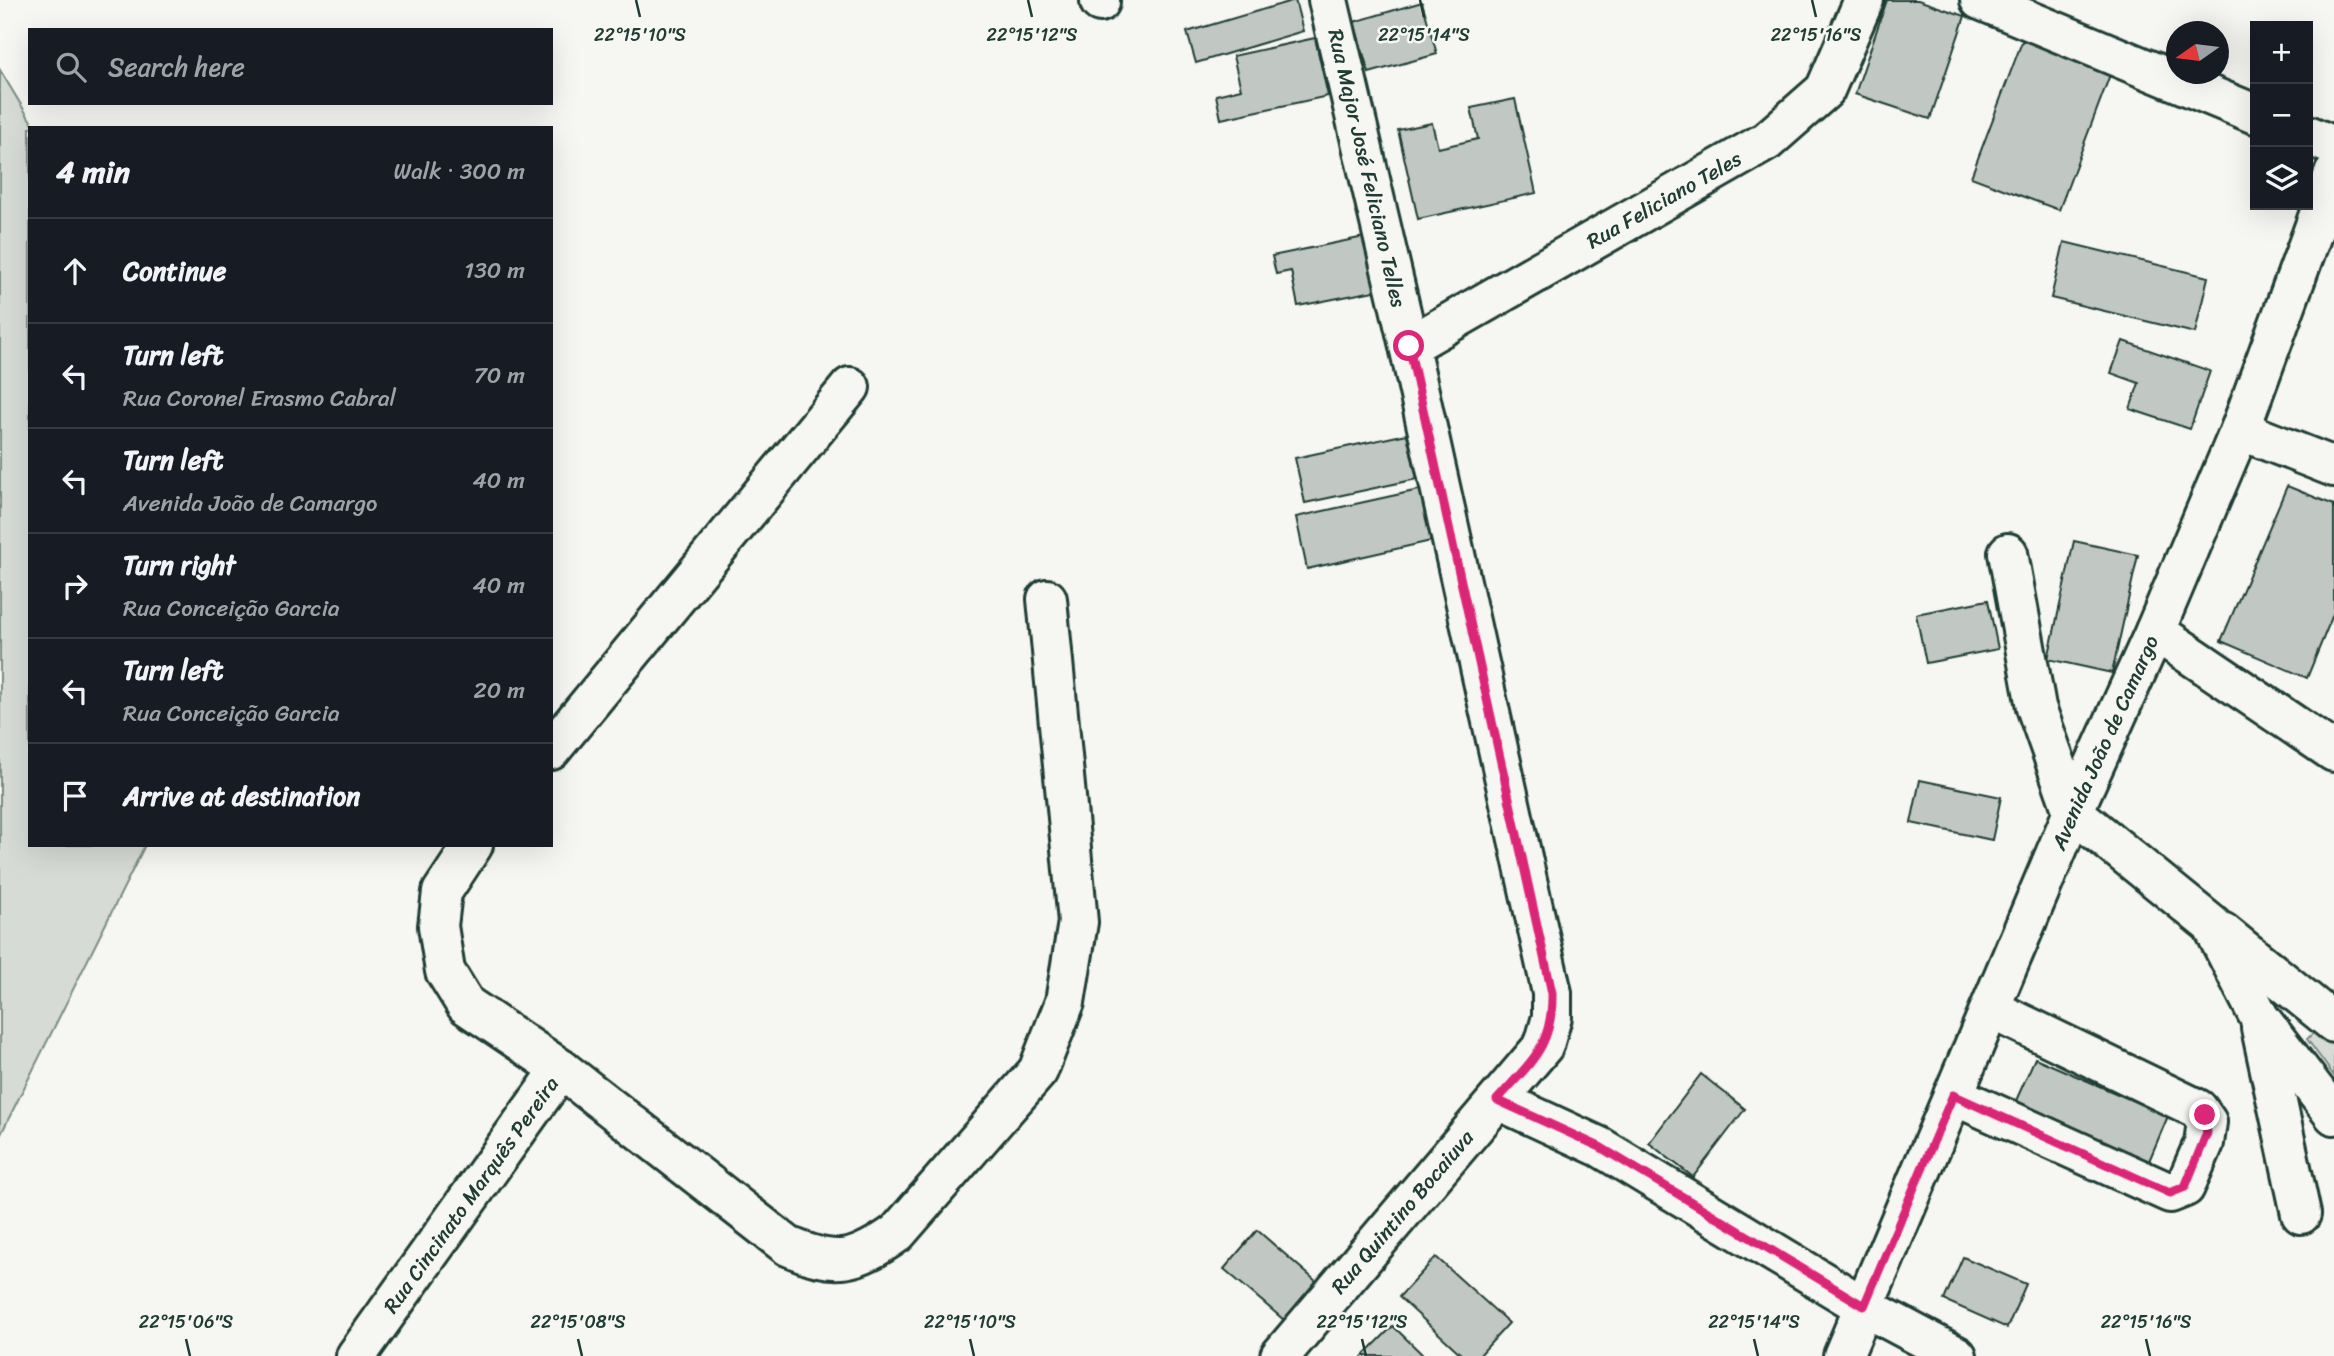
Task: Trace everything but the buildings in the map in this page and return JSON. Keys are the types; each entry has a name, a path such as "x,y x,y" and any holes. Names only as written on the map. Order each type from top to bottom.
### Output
{"main road":[{"name":"Rua Major José Feliciano Telles","path":"1328,0 1409,346 1552,993 1552,1017 1545,1045 1497,1100"},
{"name":"Rua Feliciano Teles","path":"1409,346 1767,141 1825,90 1864,0"},
{"path":"1980,0 2250,112"},
{"path":"2313,137 2334,146"},
{"name":"Avenida João de Camargo","path":"1843,1356 2073,812 2155,631 2240,430 2334,174"},
{"path":"553,748 850,387"},
{"path":"2240,430 2334,467"},
{"path":"2008,553 2036,707 2073,812 2334,1023"},
{"path":"452,847 438,926 445,971 466,1005 561,1069 788,1246 818,1259 846,1261 873,1251 897,1233 1038,1071 1065,1002 1078,922 1047,599"},
{"path":"2155,631 2334,752"},
{"path":"442,892 473,847"},
{"path":"2212,925 2259,1017 2334,1115"},
{"path":"1953,1095 2170,1193 2185,1187 2207,1133 2207,1122 2197,1109 1991,1009"},
{"path":"2259,1017 2301,1214"},
{"name":"Rua Cincinato Marquês Pereira","path":"356,1356 561,1069"},
{"path":"1497,1100 1600,1147 1864,1306 1957,1356"},
{"name":"Rua Quintino Bocaiuva","path":"1280,1356 1497,1100"}],"shaded area":[{"path":"0,70 34,126 28,126 28,847 144,847 0,1136"},
{"path":"2321,1025 2334,1036 2334,1076 2307,1039"}],"route":[{"path":"1409,346 1552,993 1552,1017 1545,1045 1497,1100 1600,1147 1864,1306 1953,1095 2170,1193 2185,1187 2207,1133 2205,1115"}]}
